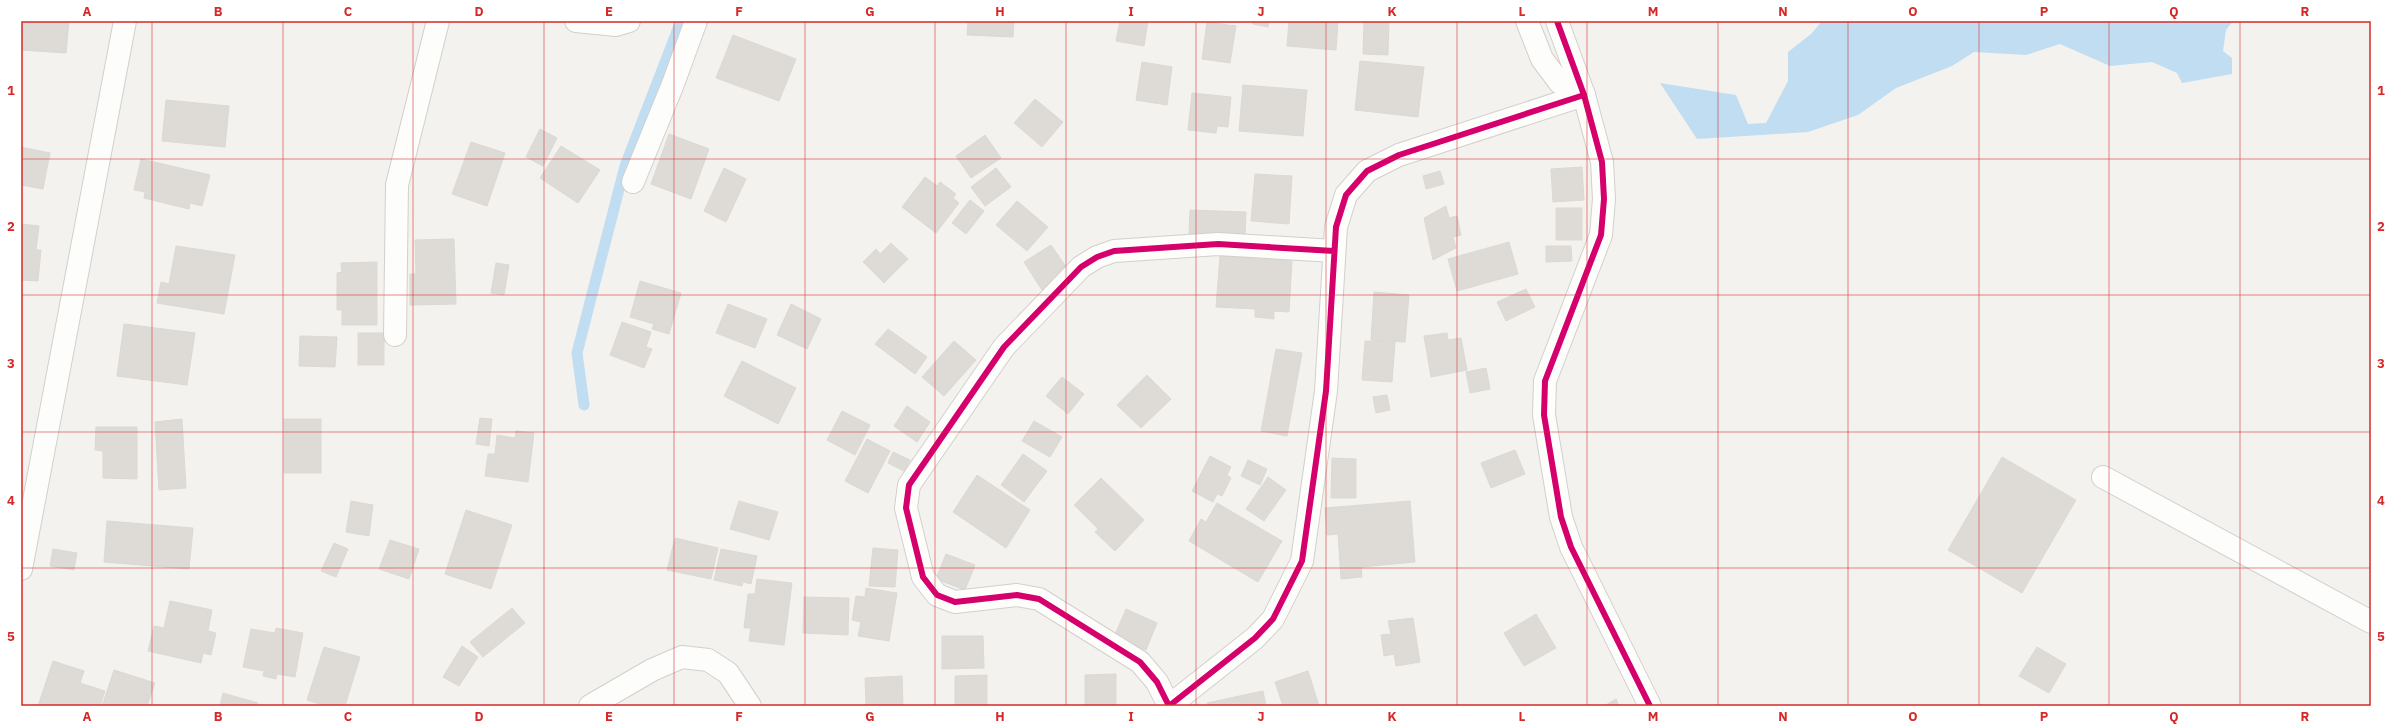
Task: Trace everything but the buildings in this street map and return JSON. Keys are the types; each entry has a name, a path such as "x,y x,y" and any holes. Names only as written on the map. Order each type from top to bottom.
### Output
{"street":[{"path":"21,569 125,21"},
{"path":"395,335 397,185 438,21"},
{"path":"576,21 616,25 629,21"},
{"path":"632,182 673,84 696,21"},
{"path":"1527,21 1542,59 1560,82 1584,95"},
{"path":"1557,21 1584,95 1602,162 1604,199 1601,235 1545,381 1544,415 1561,517 1571,547 1650,706"},
{"path":"1334,251 1210,245 1114,251 1097,257 1082,267 1004,347 909,486 906,508 923,577 937,594 955,602 1017,595 1040,599 1140,662 1157,682 1169,706 1255,638 1273,619 1302,561 1326,391 1336,227 1346,195 1367,172 1398,155 1584,95"},
{"path":"2103,477 2371,622"},
{"path":"590,706 652,670 682,657 708,660 728,673 750,706"}],"water":[{"path":"1822,21 2233,21 2226,30 2223,51 2232,58 2232,74 2182,83 2177,73 2152,62 2110,66 2060,44 2026,55 1974,52 1952,66 1896,88 1858,115 1808,132 1697,139 1660,83 1736,95 1748,124 1766,123 1788,81 1788,52 1811,34"}],"waterway":[{"path":"584,405 577,353 625,166 681,21"}],"cycle path":[{"path":"1557,21 1584,95 1602,162 1604,199 1601,235 1545,381 1544,415 1561,517 1571,547 1650,706"},
{"path":"1334,251 1218,244 1114,251 1097,257 1081,267 1004,347 909,485 906,508 923,577 937,595 955,602 1017,595 1039,599 1140,662 1157,682 1169,706 1255,638 1273,619 1302,561 1326,391 1336,227 1346,195 1367,171 1399,155 1584,95"}]}
